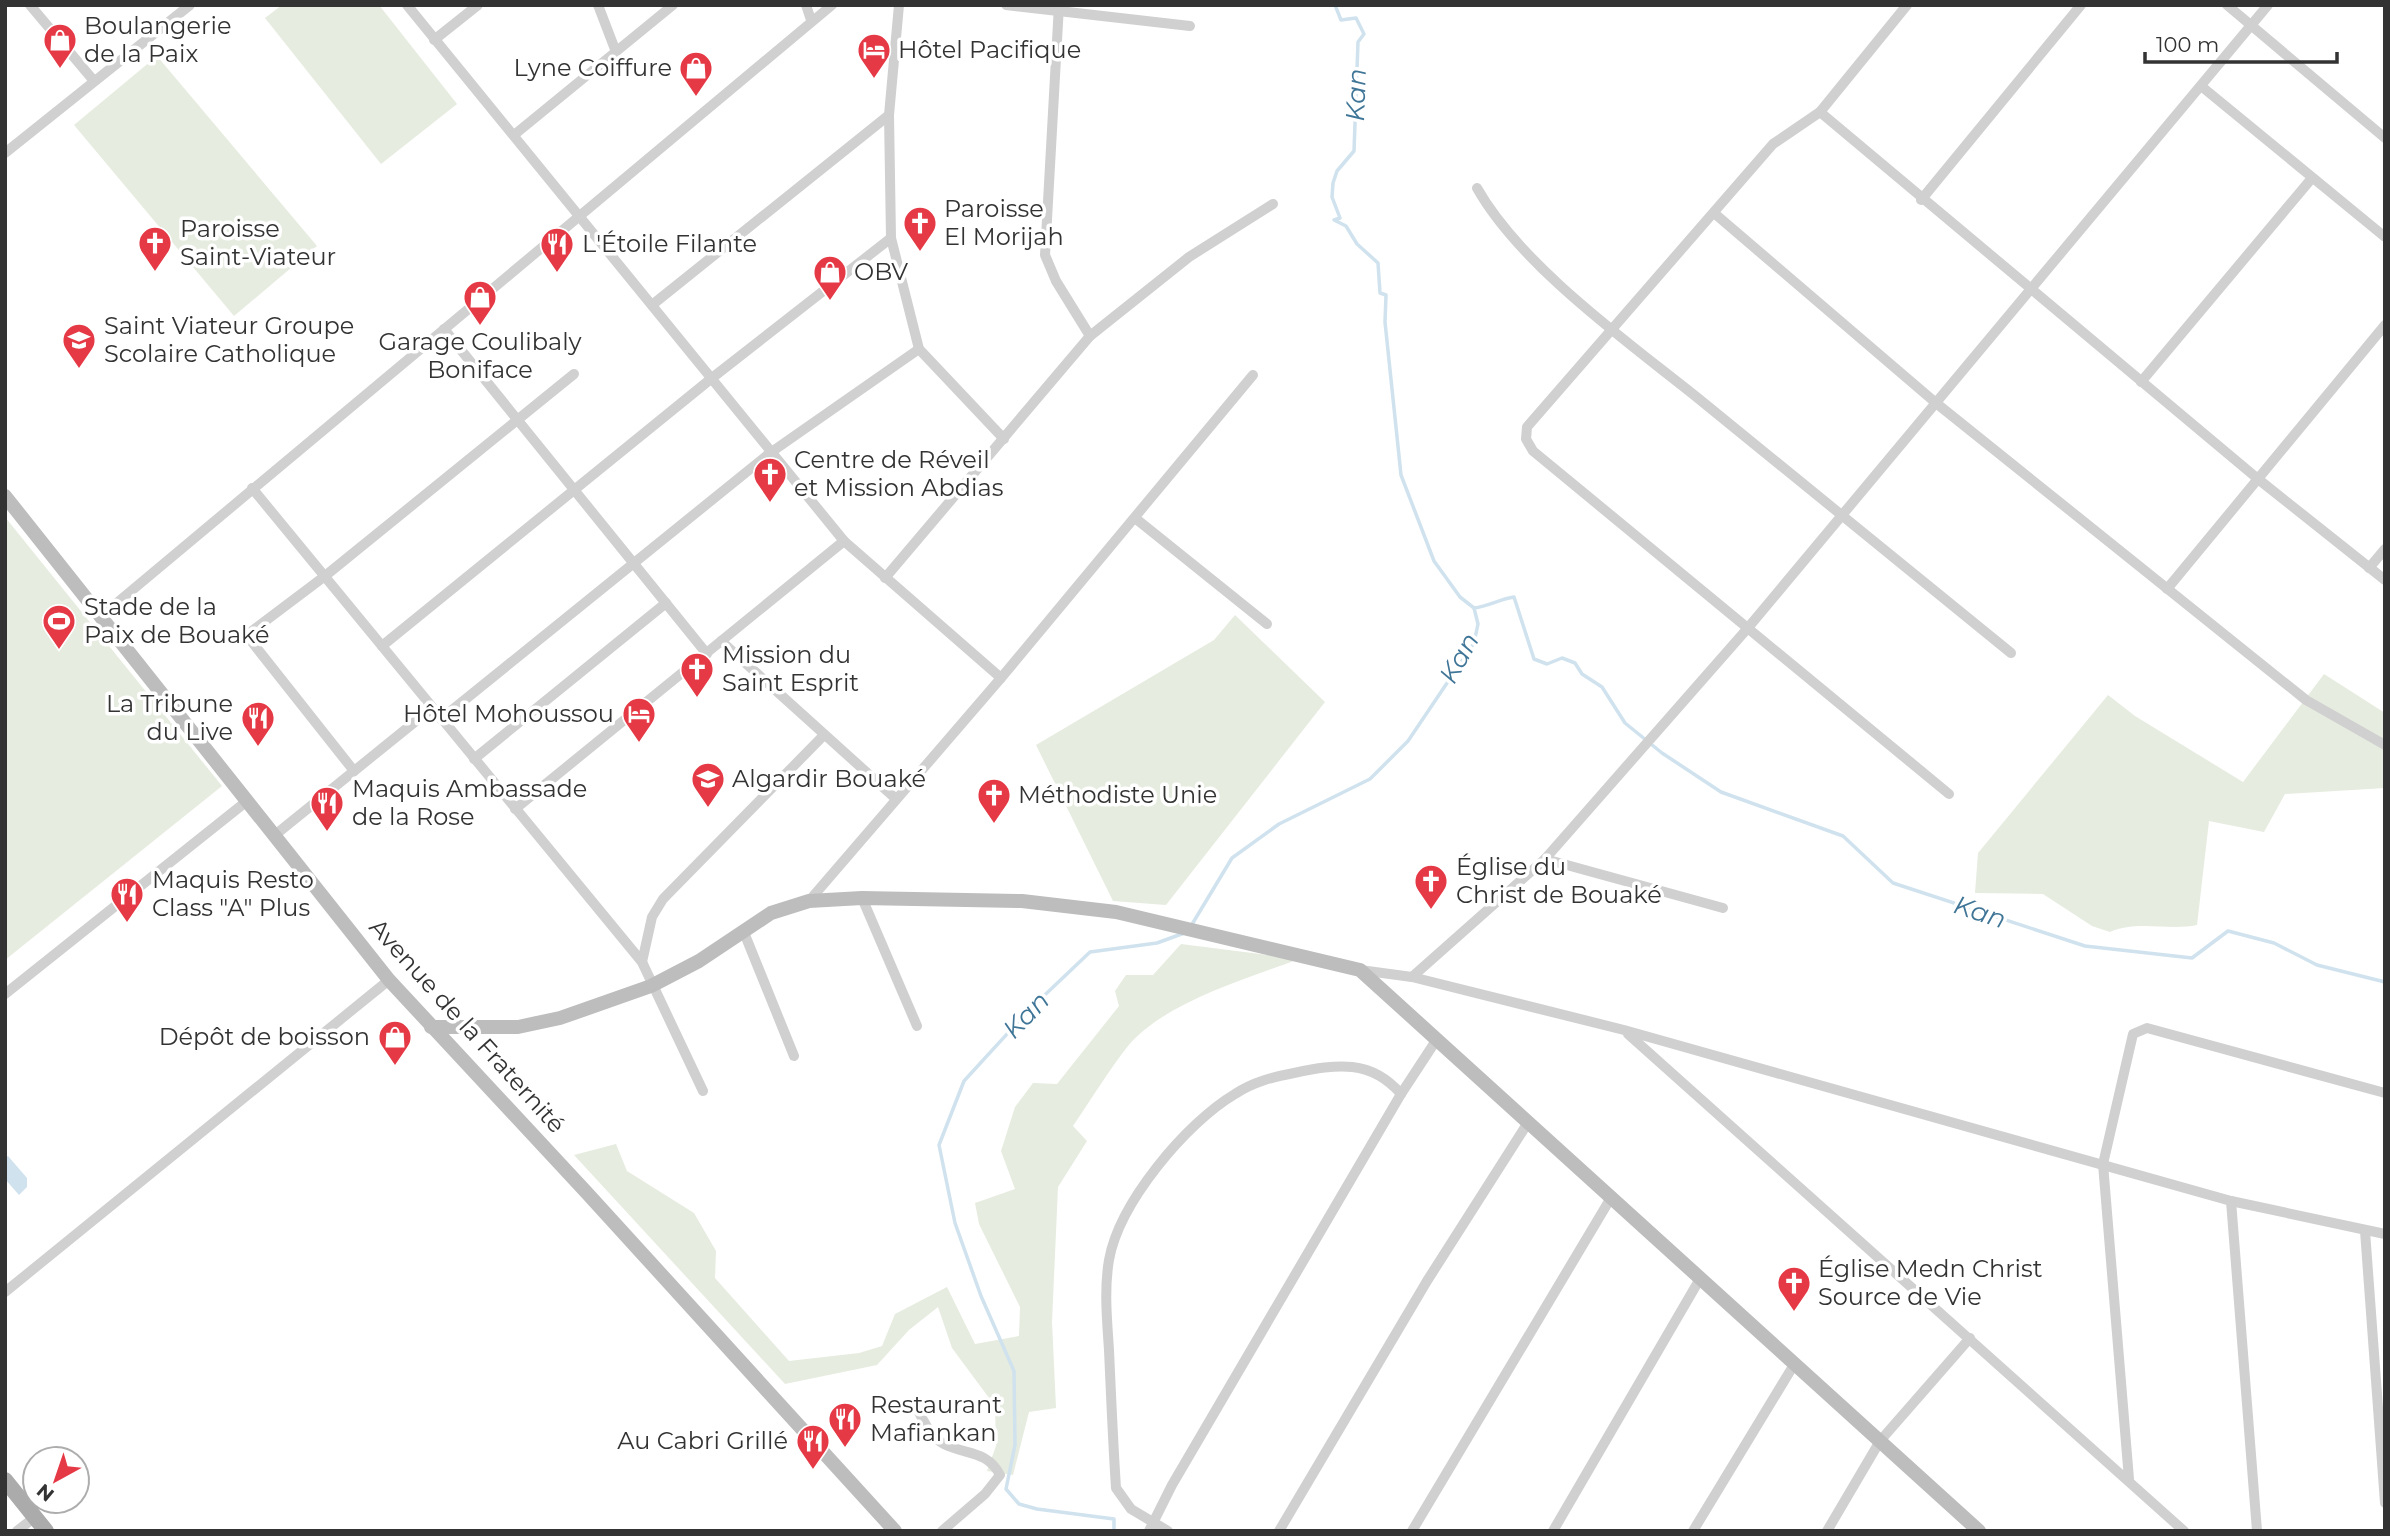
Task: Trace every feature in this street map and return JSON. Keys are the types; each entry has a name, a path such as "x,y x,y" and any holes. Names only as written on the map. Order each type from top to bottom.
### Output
{"main road":[{"path":"5,1480 46,1531"}],"street":[{"path":"30,5 94,81"},
{"path":"5,153 190,5"},
{"path":"407,5 844,541 1001,678"},
{"path":"434,40 464,10 478,5"},
{"path":"598,5 616,52"},
{"path":"514,135 673,5"},
{"path":"806,5 811,20"},
{"path":"100,617 832,5"},
{"path":"899,5 889,116 891,238 919,349 1004,439"},
{"path":"1006,5 1190,26"},
{"path":"1907,5 1820,112 1773,144 1611,328 1527,427 1526,439 1533,451 1949,794"},
{"path":"1922,200 2081,5"},
{"path":"2227,5 2385,138"},
{"path":"1412,977 1545,859 1747,629 2268,5"},
{"path":"1059,9 1045,255 1056,281 1090,336"},
{"path":"2201,86 2385,237"},
{"path":"1820,112 2258,479 2385,580"},
{"path":"652,305 889,116"},
{"path":"2141,382 2312,178"},
{"path":"1478,188 1493,217 1520,247 1611,328 2011,653"},
{"path":"884,578 1090,336 1189,257 1273,204"},
{"path":"1714,213 1936,403 2306,700 2385,745"},
{"path":"382,646 712,378 891,238"},
{"path":"2167,589 2385,326"},
{"path":"444,328 707,653"},
{"path":"441,719 770,453 919,349"},
{"path":"354,771 250,644 248,637 252,631 325,576 574,374"},
{"path":"809,901 1001,678 1253,375"},
{"path":"252,488 642,962 651,986 703,1091"},
{"name":"Avenue de la Fraternité","path":"5,496 389,981 587,1193 894,1531"},
{"path":"1135,518 1267,624"},
{"path":"515,809 844,541"},
{"path":"2369,568 2385,549"},
{"path":"474,759 666,603"},
{"path":"721,641 895,798"},
{"path":"275,835 432,708"},
{"path":"642,962 652,917 663,899 824,734"},
{"path":"5,994 247,801"},
{"path":"1545,859 1723,908"},
{"path":"862,898 917,1026"},
{"path":"431,1027 518,1027 560,1018 651,986 699,961 771,913 809,901 862,898 1022,901 1116,912 1360,970 1412,977 1624,1030 2231,1201 2385,1234"},
{"path":"743,930 794,1056"},
{"path":"1360,970 1880,1441 1964,1525 1979,1531"},
{"path":"5,1292 389,981"},
{"path":"2129,1479 2103,1164 2133,1034 2139,1029 2147,1028 2385,1093"},
{"path":"1624,1030 2184,1531"},
{"path":"1150,1527 1178,1474 1401,1094 1437,1039"},
{"path":"1168,1531 1150,1527 1131,1509 1116,1488 1106,1294 1109,1258 1118,1232 1159,1163 1199,1120 1235,1094 1266,1078 1310,1070 1363,1067 1387,1078 1401,1094"},
{"path":"1279,1531 1427,1281 1529,1121"},
{"path":"1412,1531 1612,1196"},
{"path":"2231,1201 2257,1531"},
{"path":"2365,1231 2385,1503"},
{"path":"1553,1531 1701,1277"},
{"path":"1827,1531 1880,1441 1970,1338"},
{"path":"1693,1531 1795,1363"},
{"path":"915,1405 925,1424 942,1444 979,1454 994,1463 1000,1475 985,1494 942,1531"},
{"path":"17,1531 35,1517"}],"shaded area":[{"path":"282,5 379,5 457,104 381,164 265,18"},
{"path":"157,56 317,246 234,316 74,125"},
{"name":"Stade de la Paix de Bouaké","path":"5,517 222,786 5,960"},
{"path":"1235,615 1325,702 1166,905 1113,901 1036,745 1214,640"},
{"path":"2324,674 2385,713 2385,788 2285,794 2264,832 2209,821 2197,925 2142,926 2110,932 2092,926 2043,894 1975,893 1978,853 2108,695 2135,716 2243,782"},
{"path":"1181,944 1299,959 1207,993 1184,1004 1144,1030 1128,1046 1073,1126 1087,1141 1058,1187 1052,1322 1056,1408 1029,1412 1013,1475 987,1471 996,1446 995,1406 952,1348 938,1307 909,1330 877,1365 785,1384 574,1155 616,1144 627,1171 694,1213 716,1251 715,1278 789,1361 859,1353 882,1346 895,1314 947,1287 975,1344 1019,1336 1020,1307 979,1224 975,1203 1015,1189 1001,1151 1015,1107 1033,1083 1057,1084 1119,1006 1115,991 1126,975 1153,975"}],"water":[{"path":"8,1156 27,1178 27,1187 19,1195 5,1179 5,1158"}],"waterway":[{"name":"Kan","path":"1335,5 1341,20 1356,18 1364,34 1358,42 1354,151 1337,171 1333,183 1332,197 1340,218 1334,220 1346,226 1357,244 1378,263 1380,293 1386,295 1385,322 1401,475 1434,561 1460,597 1474,608 1514,597 1534,659 1547,664 1562,658 1575,663 1582,674 1602,687 1625,723 1662,753 1721,792 1843,836 1893,883 2085,946 2192,958 2228,931 2274,943 2317,965 2385,982"},
{"name":"Kan","path":"1191,926 1232,858 1279,824 1370,779 1408,741 1474,643 1478,624 1474,608"},
{"name":"Kan","path":"1114,1531 1114,1519 1037,1509 1019,1504 1006,1489 1015,1445 1014,1371 981,1296 955,1223 939,1145 964,1081 1029,1010 1090,952 1157,943 1187,932"}],"place":[{"name":"Boulangerie de la Paix","path":"60,70"},
{"name":"Hôtel Pacifique","path":"874,80"},
{"name":"Lyne Coiffure","path":"696,98"},
{"name":"Paroisse El Morijah","path":"920,253"},
{"name":"Paroisse Saint-Viateur","path":"155,273"},
{"name":"L'Étoile Filante","path":"557,274"},
{"name":"OBV","path":"830,302"},
{"name":"Garage Coulibaly Boniface","path":"480,327"},
{"name":"Saint Viateur Groupe Scolaire Catholique","path":"79,370"},
{"name":"Centre de Réveil et Mission Abdias","path":"770,504"},
{"name":"Stade de la Paix de Bouaké","path":"59,651"},
{"name":"Mission du Saint Esprit","path":"697,699"},
{"name":"Hôtel Mohoussou","path":"639,744"},
{"name":"La Tribune du Live","path":"258,748"},
{"name":"Algardir Bouaké","path":"708,809"},
{"name":"Méthodiste Unie","path":"994,825"},
{"name":"Maquis Ambassade de la Rose","path":"327,833"},
{"name":"Église du Christ de Bouaké","path":"1431,911"},
{"name":"Maquis Resto Class \"A\" Plus","path":"127,924"},
{"name":"Dépôt de boisson","path":"395,1067"},
{"name":"Église Medn Christ Source de Vie","path":"1794,1313"},
{"name":"Restaurant Mafiankan","path":"845,1449"},
{"name":"Au Cabri Grillé","path":"813,1471"}]}
